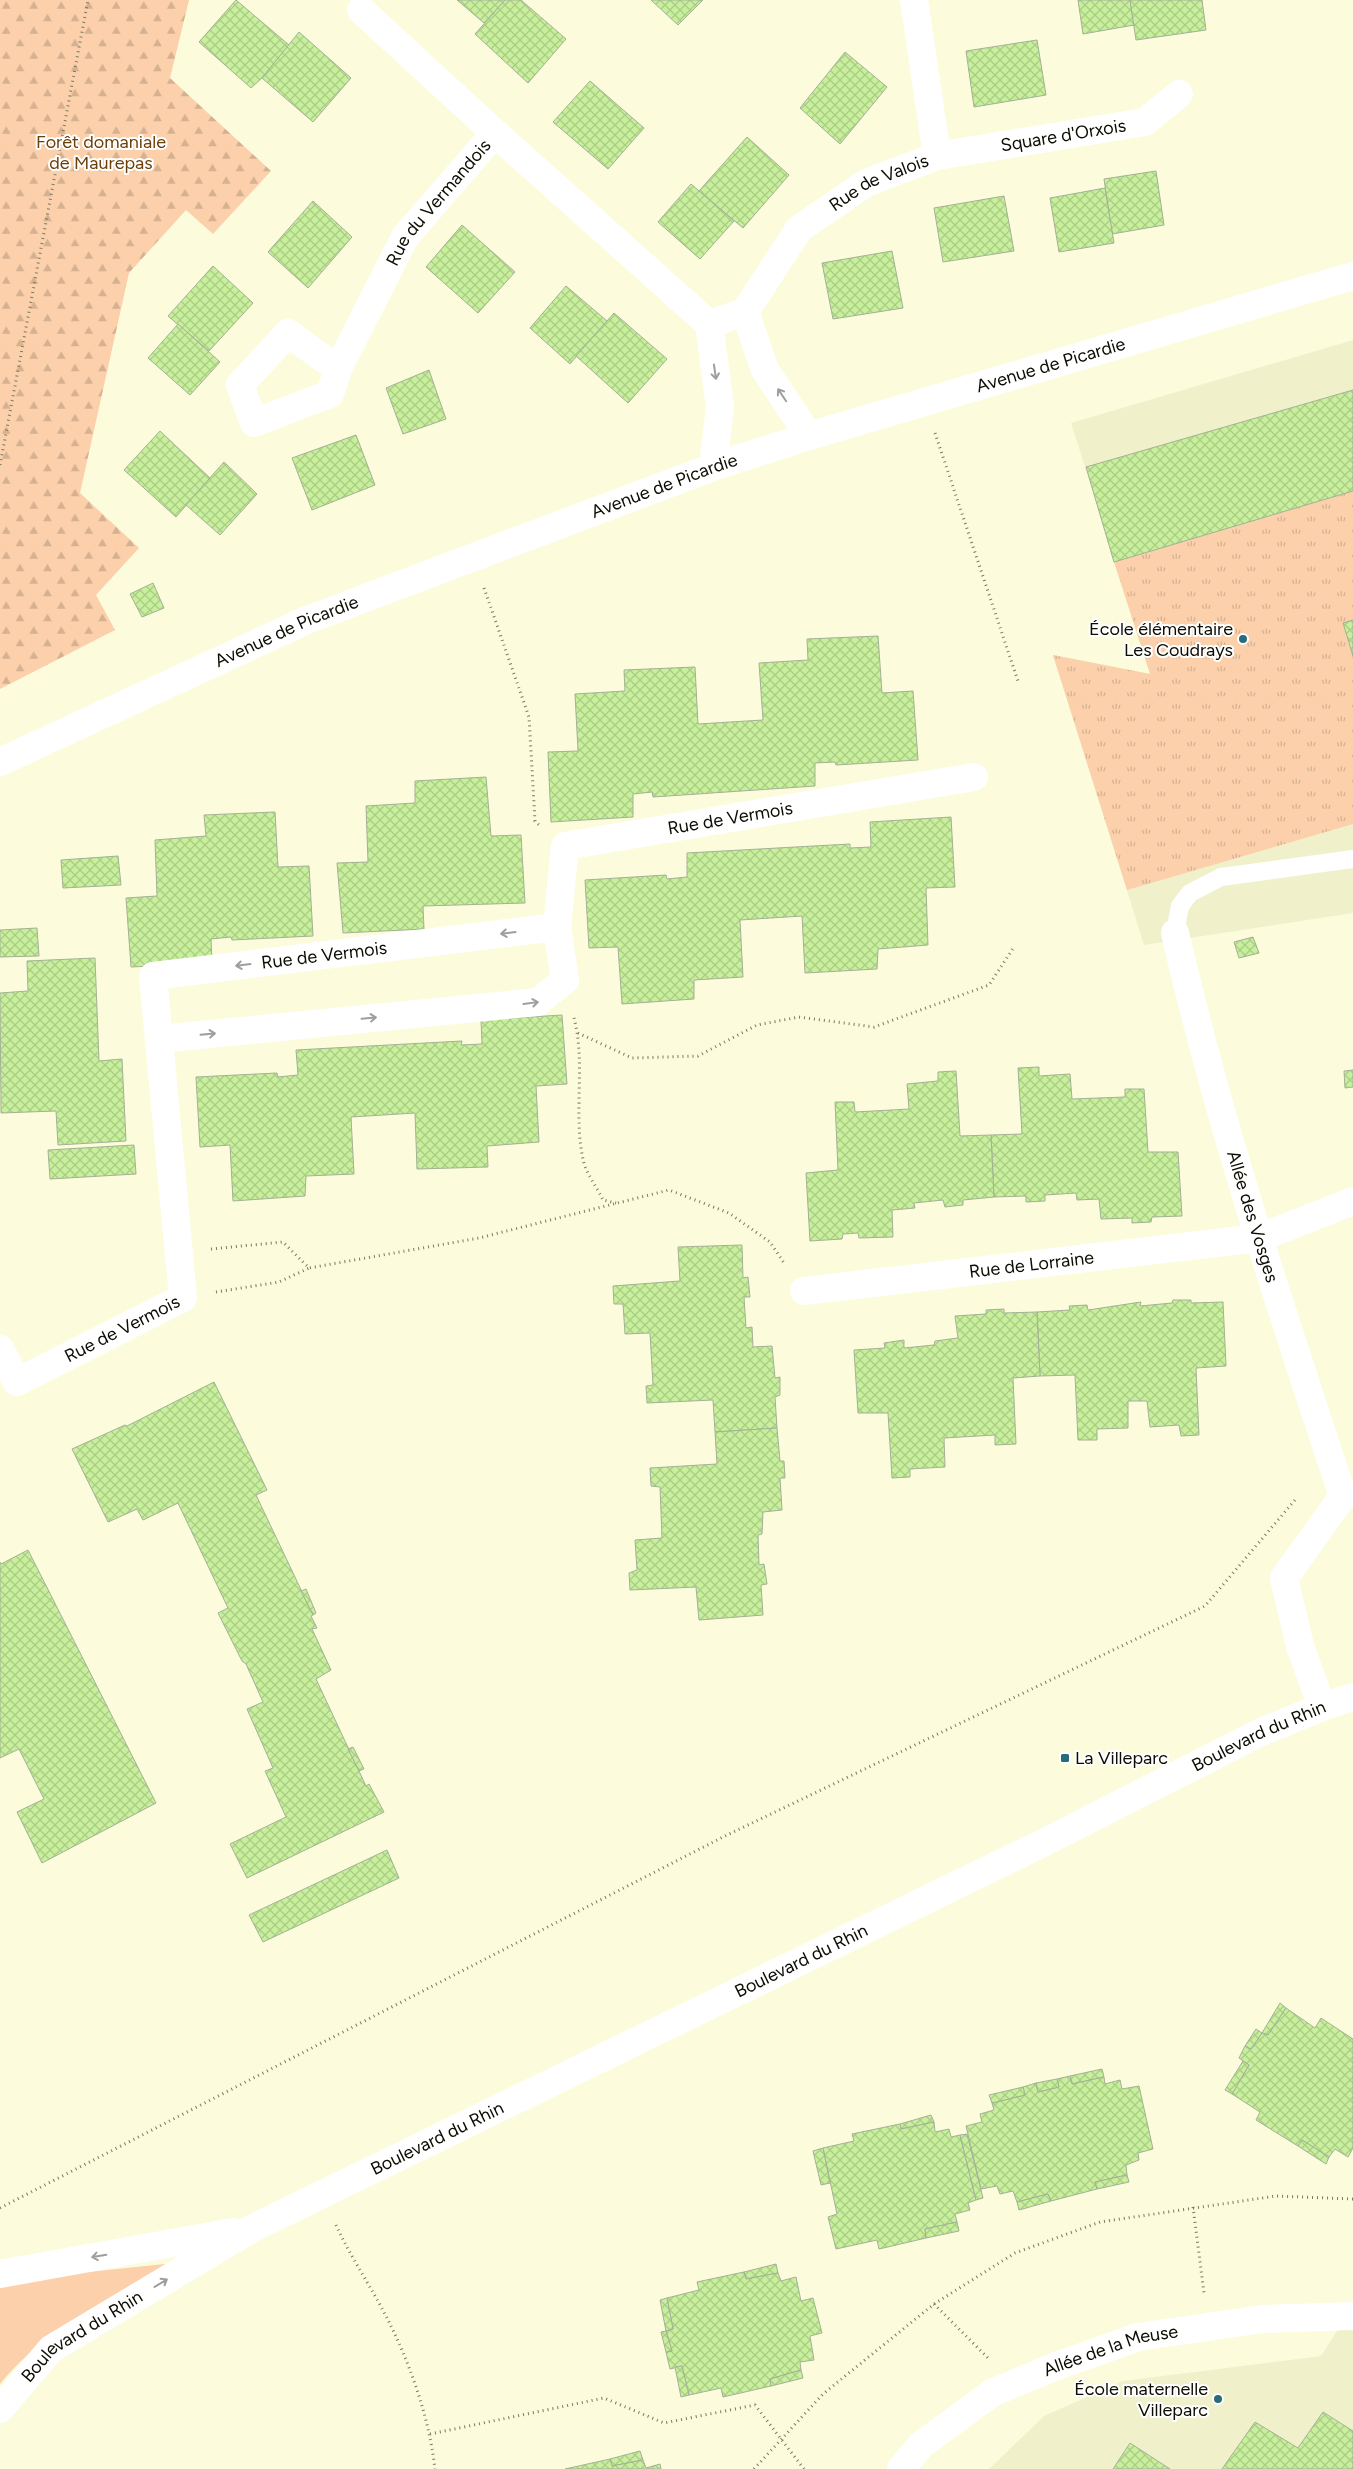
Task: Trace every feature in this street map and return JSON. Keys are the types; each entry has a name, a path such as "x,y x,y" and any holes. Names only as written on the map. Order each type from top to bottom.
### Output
{"street":[{"name":"Rue de Valois","path":"745,312 799,229 866,183 937,156 914,0"},
{"path":"361,10 495,133"},
{"name":"Square d'Orxois","path":"937,156 1145,122 1179,94"},
{"name":"Rue du Vermandois","path":"338,369 405,237 495,133 709,324"},
{"name":"Avenue de Picardie","path":"0,762 307,620 714,467 809,436 1353,276"},
{"path":"714,467 720,407 709,324 745,312 765,370 809,436"},
{"name":"Rue de Vermois","path":"564,846 974,777"},
{"path":"159,1038 538,1002 565,980 557,927 564,846"},
{"name":"Rue de Vermois","path":"7,1369 183,1298 153,976 557,927"},
{"name":"Allée des Vosges","path":"1175,933 1191,1003 1259,1238 1344,1490"},
{"name":"Rue de Lorraine","path":"804,1291 1259,1238 1353,1201"},
{"path":"1322,1707 1300,1646 1284,1578 1344,1490"},
{"name":"Boulevard du Rhin","path":"0,2409 51,2349 251,2229 1045,1842 1259,1733 1322,1707 1353,1697"},
{"name":"Boulevard du Rhin","path":"0,2274 251,2229"},
{"name":"Allée de la Meuse","path":"900,2469 921,2446 992,2393 1138,2337 1263,2319 1353,2316"}],"lane":[{"path":"1175,933 1180,906 1190,893 1221,877 1353,859"}],"path":[{"path":"0,465 88,0"},
{"path":"925,402 1019,684"},
{"path":"473,558 529,717 535,821 564,846"},
{"path":"578,1033 632,1058 651,1058 698,1056 757,1025 799,1017 874,1027 989,985 1014,947"},
{"path":"565,980 578,1033 579,1106 583,1160 603,1200 617,1203"},
{"path":"183,1298 279,1282 309,1268 479,1238 669,1190 729,1213 770,1242 804,1291"},
{"path":"178,1250 283,1242 309,1268"},
{"path":"0,2208 725,1836 1205,1606 1301,1493 1344,1490"},
{"path":"322,2194 344,2243 386,2316 413,2379 430,2434 435,2469"},
{"path":"754,2469 823,2394 934,2304 1015,2253 1100,2222 1193,2207 1276,2196 1353,2199"},
{"path":"1193,2207 1208,2327"},
{"path":"934,2304 984,2352 1008,2386"},
{"path":"430,2434 604,2398 664,2423 756,2405 804,2469"}],"shaded area":[{"name":"École élémentaire Les Coudrays","path":"1353,340 1353,913 1144,945 1053,655 1151,674 1071,423"},
{"name":"École maternelle Villeparc","path":"1342,2323 1353,2330 1353,2469 989,2469 1044,2416 1123,2381 1321,2356"}],"green space":[{"name":"Forêt domaniale de Maurepas","path":"0,0 189,0 170,78 271,171 213,234 186,210 129,273 80,493 139,548 96,595 115,630 0,689"},
{"path":"1353,491 1353,620 1343,623 1353,656 1353,824 1127,890 1053,655 1150,674 1114,562"},
{"path":"174,2263 174,2265 103,2302 58,2330 18,2364 0,2384 0,2288 69,2274"}],"building":[{"path":"236,0 289,45 262,78 251,88 199,42"},
{"path":"457,0 505,0 484,23"},
{"path":"505,0 521,0 566,39 528,83 475,34"},
{"path":"651,0 703,0 678,25"},
{"path":"1078,0 1130,0 1134,25 1083,34"},
{"path":"1130,0 1202,0 1206,30 1136,40"},
{"path":"299,32 351,78 313,122 262,78"},
{"path":"1037,40 1046,95 974,107 966,51"},
{"path":"845,52 887,87 840,144 800,108"},
{"path":"590,81 644,128 608,169 553,122"},
{"path":"747,137 789,175 743,228 699,191"},
{"path":"1156,171 1164,225 1112,234 1104,179"},
{"path":"691,184 734,221 700,259 658,222"},
{"path":"1105,188 1114,243 1059,252 1050,198"},
{"path":"1004,196 1014,251 943,262 934,208"},
{"path":"313,201 352,237 308,288 268,252"},
{"path":"462,225 515,272 478,313 426,267"},
{"path":"892,251 903,308 833,319 822,263"},
{"path":"213,266 253,303 209,351 168,316"},
{"path":"566,286 607,321 570,364 530,328"},
{"path":"614,313 667,359 628,403 576,356"},
{"path":"178,324 220,362 190,395 148,358"},
{"path":"429,370 446,419 403,434 386,388"},
{"path":"1353,390 1353,491 1114,562 1086,467"},
{"path":"160,431 210,478 176,517 124,470"},
{"path":"356,435 375,485 312,510 292,458"},
{"path":"224,462 257,494 220,535 186,505"},
{"path":"153,583 164,608 142,617 130,594"},
{"path":"1353,620 1353,656 1343,623"},
{"path":"878,636 882,693 913,691 918,760 836,765 835,762 815,763 815,786 653,797 652,792 633,794 633,817 551,822 548,752 578,751 575,694 625,691 624,670 695,667 698,724 763,720 759,663 808,660 807,639"},
{"path":"486,777 491,836 521,835 525,903 423,906 424,929 343,933 337,863 368,862 366,806 415,803 415,781"},
{"path":"275,812 278,867 309,866 313,936 232,940 231,937 211,939 212,963 131,967 126,898 157,896 155,840 206,836 204,815"},
{"path":"951,817 955,887 926,888 928,945 878,949 877,969 805,973 802,916 740,920 743,977 694,980 694,999 622,1004 618,947 589,948 585,880 666,875 667,879 687,877 687,853 850,844 850,848 871,847 870,822"},
{"path":"118,856 121,885 63,888 61,860"},
{"path":"37,928 39,956 0,957 0,930"},
{"path":"1253,937 1259,953 1239,958 1234,942"},
{"path":"95,958 99,1061 122,1059 126,1141 58,1145 56,1111 1,1113 0,993 28,991 27,961"},
{"path":"562,1015 567,1084 536,1086 539,1142 487,1146 488,1167 417,1169 415,1113 351,1117 354,1174 306,1176 305,1196 233,1201 230,1145 200,1147 196,1077 277,1073 278,1077 298,1075 296,1050 462,1041 461,1045 482,1044 481,1020"},
{"path":"1039,1067 1039,1076 1070,1074 1072,1099 1125,1097 1125,1089 1144,1089 1148,1152 1178,1152 1182,1216 1152,1217 1151,1222 1132,1223 1132,1218 1101,1219 1099,1199 1077,1200 1076,1193 1045,1195 1045,1201 1026,1202 1026,1196 994,1197 991,1135 1022,1134 1018,1068"},
{"path":"1353,1070 1353,1087 1345,1088 1344,1071"},
{"path":"956,1071 960,1136 991,1135 994,1197 963,1200 963,1205 945,1207 943,1200 914,1203 915,1208 892,1210 893,1237 859,1238 858,1233 843,1234 842,1239 810,1241 806,1173 838,1170 835,1102 854,1102 855,1112 909,1109 907,1084 938,1081 938,1072"},
{"path":"134,1145 136,1174 50,1179 48,1150"},
{"path":"742,1245 743,1278 748,1277 750,1297 744,1297 746,1328 752,1327 753,1347 772,1346 775,1378 780,1377 780,1395 775,1397 777,1428 715,1432 713,1400 647,1403 646,1386 653,1385 650,1333 625,1334 623,1304 614,1304 613,1286 680,1281 678,1247"},
{"path":"1173,1300 1191,1300 1191,1303 1223,1302 1226,1366 1196,1368 1199,1435 1181,1436 1179,1425 1150,1427 1147,1401 1128,1401 1128,1428 1097,1429 1097,1440 1078,1440 1075,1375 1040,1376 1037,1312 1070,1310 1069,1306 1087,1305 1088,1310 1141,1302 1140,1306 1172,1303"},
{"path":"1004,1309 1004,1313 1037,1312 1040,1376 1013,1378 1016,1444 995,1445 995,1435 944,1438 945,1467 910,1469 910,1477 892,1478 888,1413 858,1413 854,1350 885,1348 884,1343 904,1340 904,1348 934,1345 935,1341 958,1338 955,1316 986,1314 986,1310"},
{"path":"214,1382 267,1490 256,1495 313,1615 311,1616 317,1628 312,1629 331,1670 316,1679 366,1786 369,1784 384,1812 247,1878 230,1844 286,1817 265,1771 273,1768 247,1709 263,1702 246,1664 242,1661 218,1613 228,1608 178,1503 143,1520 137,1509 108,1522 72,1449 125,1425 127,1426"},
{"path":"777,1428 780,1461 784,1461 785,1478 780,1478 782,1510 763,1512 762,1534 758,1535 759,1565 764,1564 767,1584 761,1585 763,1615 699,1620 696,1587 630,1590 629,1573 637,1570 635,1540 662,1538 660,1487 651,1486 650,1468 717,1464 715,1432"},
{"path":"28,1550 156,1803 42,1863 17,1812 44,1799 19,1749 0,1758 0,1562 1,1564"},
{"path":"306,1589 316,1613 313,1615 301,1591"},
{"path":"353,1747 364,1769 359,1771 348,1749"},
{"path":"387,1850 399,1878 263,1942 249,1915"},
{"path":"1280,2003 1286,2008 1268,2035 1262,2033"},
{"path":"1286,2008 1315,2028 1321,2018 1353,2039 1353,2148 1348,2157 1335,2149 1329,2157 1302,2140 1298,2146 1256,2120 1260,2112 1232,2094 1249,2065 1239,2058 1245,2046 1251,2049 1262,2033 1268,2035"},
{"path":"1256,2029 1262,2033 1251,2049 1245,2046"},
{"path":"1243,2061 1249,2065 1232,2094 1225,2090"},
{"path":"1102,2069 1104,2077 1072,2084 1070,2076"},
{"path":"1070,2076 1072,2084 1104,2077 1105,2084 1120,2080 1122,2089 1139,2086 1153,2149 1138,2153 1139,2160 1126,2165 1127,2175 1095,2182 1097,2189 1051,2201 1048,2194 1017,2202 1013,2191 1000,2194 997,2186 981,2189 966,2126 982,2122 980,2114 994,2110 992,2103 1025,2095 1023,2087 1036,2083 1038,2092 1059,2087 1057,2079"},
{"path":"1057,2079 1059,2087 1038,2092 1036,2083"},
{"path":"1023,2087 1025,2095 992,2103 989,2095"},
{"path":"931,2115 934,2122 901,2129 900,2124"},
{"path":"934,2122 935,2132 949,2129 951,2137 960,2135 976,2200 968,2203 970,2210 955,2214 957,2222 925,2229 926,2238 879,2249 877,2240 836,2249 828,2217 837,2214 823,2148 854,2141 852,2134 900,2124 901,2129"},
{"path":"967,2134 983,2198 976,2200 960,2135"},
{"path":"1302,2140 1329,2157 1326,2164 1298,2146"},
{"path":"823,2148 830,2183 821,2185 813,2151"},
{"path":"1127,2175 1129,2182 1097,2189 1095,2182"},
{"path":"1048,2194 1051,2201 1019,2210 1017,2202"},
{"path":"957,2222 959,2231 926,2238 925,2229"},
{"path":"776,2264 778,2273 746,2279 744,2272"},
{"path":"744,2272 746,2279 778,2273 781,2281 796,2277 801,2301 813,2298 822,2333 810,2336 814,2360 800,2362 801,2370 770,2379 771,2386 723,2397 721,2388 689,2395 682,2366 670,2369 666,2352 672,2351 666,2331 673,2329 667,2298 699,2290 697,2282"},
{"path":"667,2298 673,2329 666,2331 660,2300"},
{"path":"666,2331 672,2351 666,2352 661,2332"},
{"path":"682,2366 689,2395 681,2397 675,2367"},
{"path":"801,2370 803,2378 771,2386 770,2379"},
{"path":"1323,2412 1353,2431 1353,2469 1222,2469 1255,2422 1298,2448"},
{"path":"1130,2443 1170,2469 1113,2469"},
{"path":"640,2451 643,2460 612,2466 610,2459"},
{"path":"610,2459 612,2466 643,2460 646,2468 660,2464 661,2469 565,2469"}],"place":[{"name":"École élémentaire Les Coudrays","path":"1243,639"},
{"name":"La Villeparc","path":"1065,1758"},
{"name":"École maternelle Villeparc","path":"1218,2399"}]}
